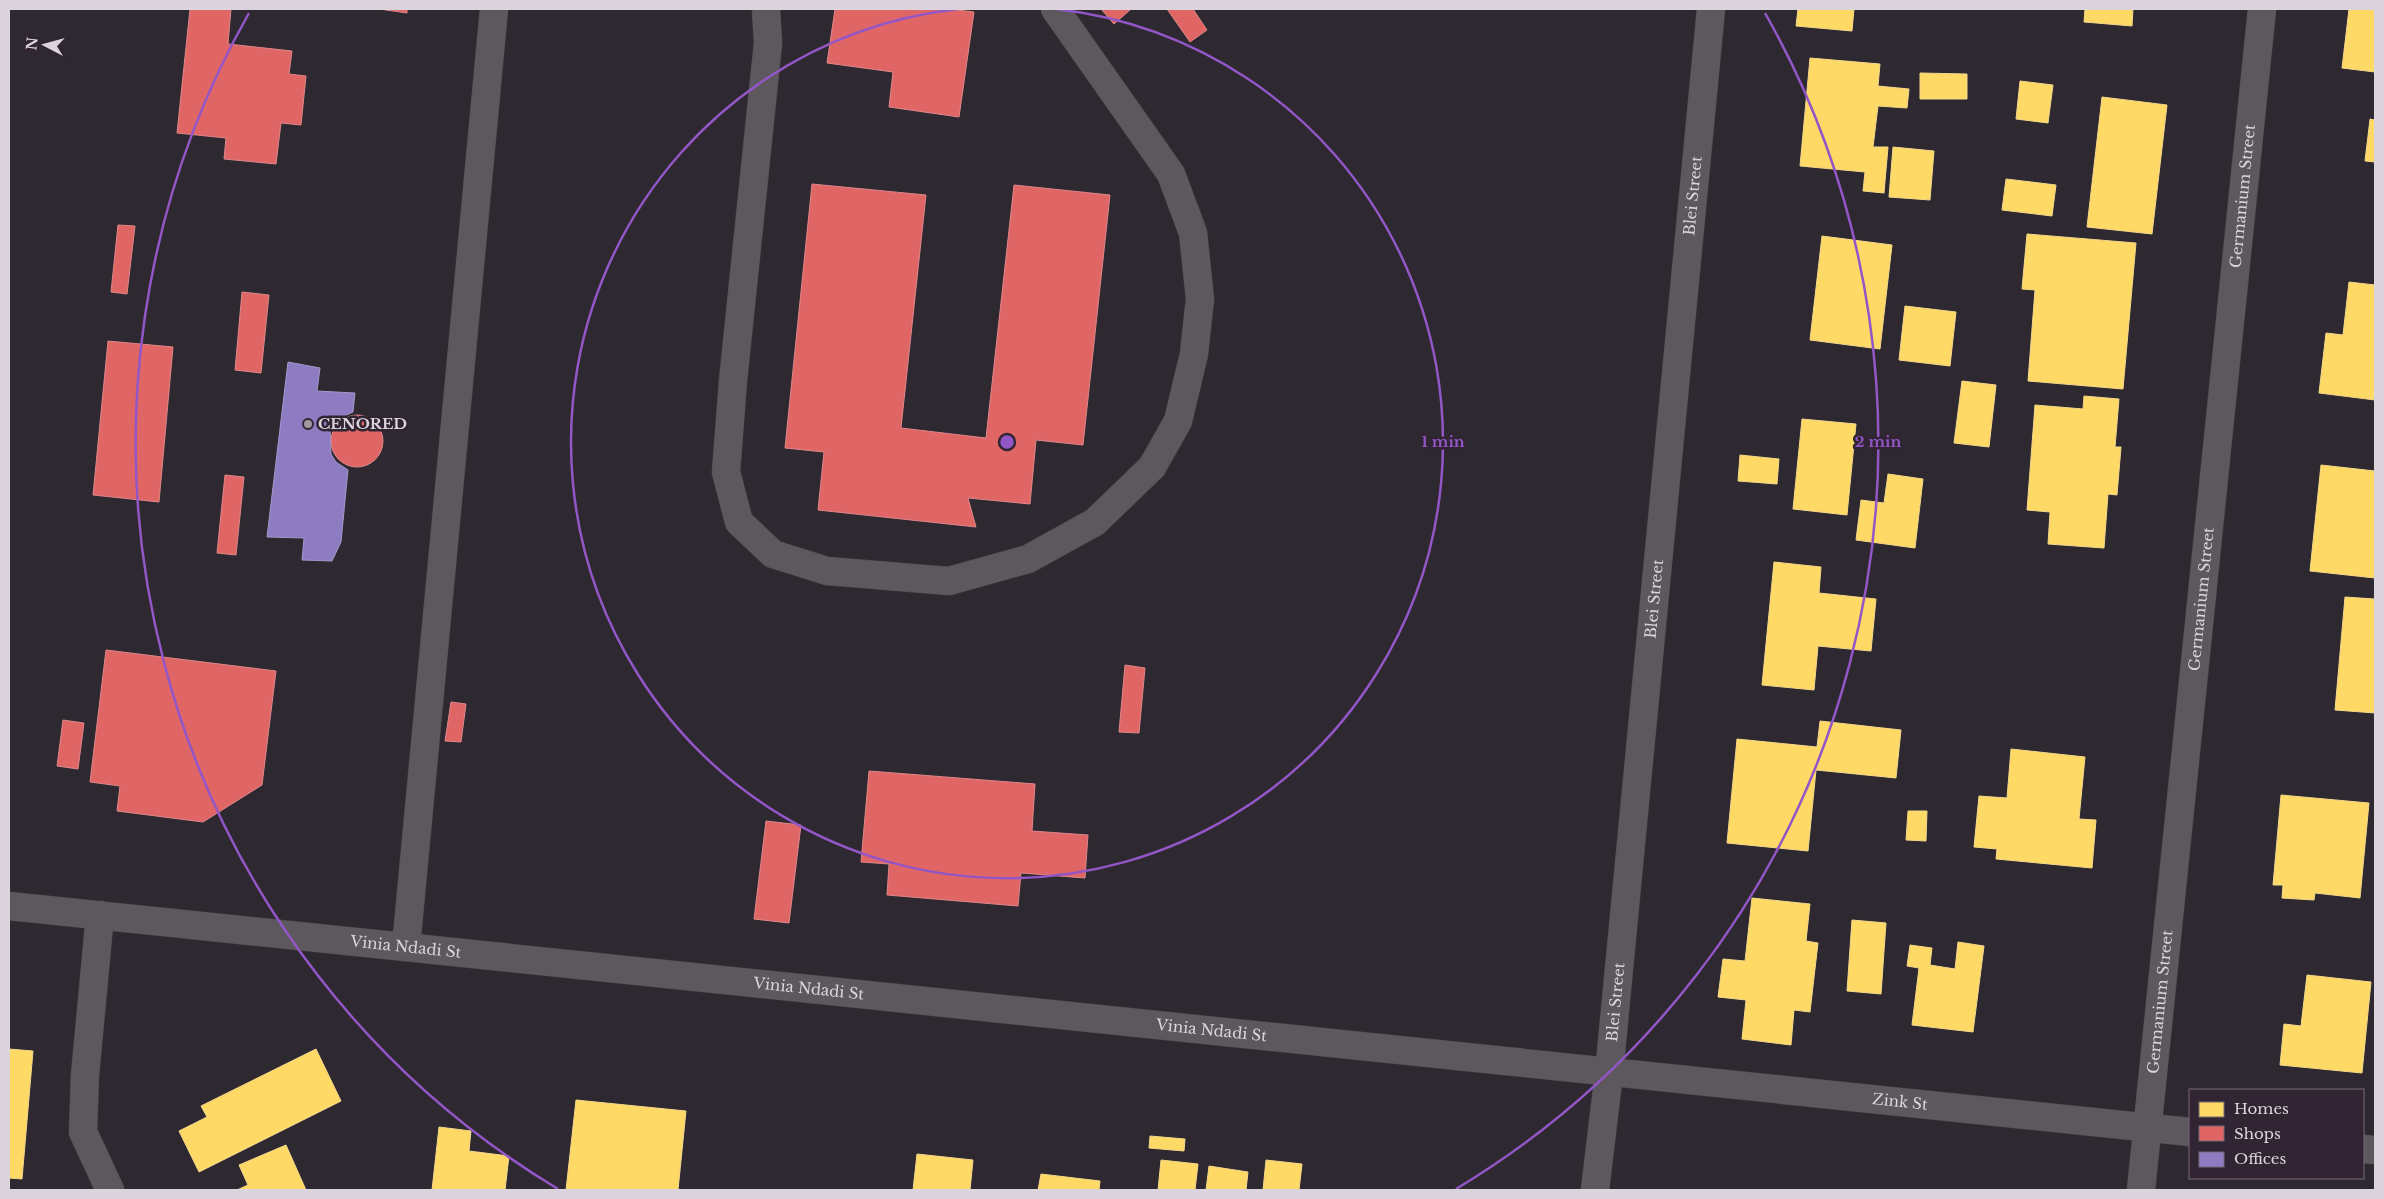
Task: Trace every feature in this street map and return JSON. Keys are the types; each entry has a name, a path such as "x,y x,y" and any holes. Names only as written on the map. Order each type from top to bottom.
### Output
{"street":[{"path":"406,947 494,9"},
{"path":"766,9 768,43 733,381 726,472 739,522 773,554 827,571 949,581 1028,559 1095,522 1152,467 1178,421 1194,354 1200,299 1193,233 1171,174 1054,9"},
{"name":"Blei Street","path":"1595,1190 1609,1073 1711,9"},
{"name":"Germanium Street","path":"2141,1190 2262,9"},
{"name":"Vinia Ndadi St","path":"9,906 1609,1073"},
{"path":"100,915 85,1075 83,1132 110,1190"},
{"name":"Zink St","path":"1609,1073 2189,1132"}],"building: Homes":[{"path":"1798,9 1854,9 1852,31 1796,26"},
{"path":"2085,9 2133,9 2132,26 2084,22"},
{"path":"2349,9 2375,9 2375,72 2342,68"},
{"path":"1810,58 1880,64 1878,86 1909,89 1907,108 1878,106 1873,147 1888,147 1884,193 1863,191 1865,172 1800,166"},
{"path":"1920,73 1967,74 1967,99 1920,99"},
{"path":"2020,81 2053,85 2048,123 2016,119"},
{"path":"2102,97 2167,105 2152,234 2087,227"},
{"path":"2370,119 2375,120 2375,162 2365,161"},
{"path":"1893,147 1934,151 1930,200 1889,197"},
{"path":"2006,179 2056,185 2052,216 2002,210"},
{"path":"2027,234 2136,243 2123,389 2028,381 2035,290 2022,289"},
{"path":"1822,236 1892,245 1880,349 1810,340"},
{"path":"2349,282 2375,285 2375,400 2319,393 2326,333 2343,335"},
{"path":"1905,306 1956,312 1950,366 1899,360"},
{"path":"1962,381 1996,385 1989,447 1954,443"},
{"path":"2084,396 2119,399 2115,447 2121,447 2117,495 2108,494 2104,548 2048,544 2050,512 2027,510 2035,405 2083,409"},
{"path":"1802,419 1856,424 1847,515 1793,509"},
{"path":"1740,455 1779,459 1777,484 1738,481"},
{"path":"2321,465 2375,471 2375,578 2310,571"},
{"path":"1888,474 1923,479 1915,548 1856,540 1861,500 1884,503"},
{"path":"1774,562 1821,567 1819,593 1876,599 1871,651 1818,646 1814,690 1762,685"},
{"path":"2345,597 2375,599 2375,713 2335,710"},
{"path":"1820,721 1901,730 1896,778 1816,770 1808,851 1727,843 1737,739 1817,747"},
{"path":"2011,749 2085,757 2079,819 2096,820 2092,868 1996,859 1997,849 1974,847 1979,796 2007,798"},
{"path":"2281,795 2369,803 2360,898 2315,893 2314,900 2282,898 2283,885 2273,885"},
{"path":"1908,811 1927,811 1926,841 1906,840"},
{"path":"1752,898 1810,904 1806,941 1818,943 1810,1012 1794,1010 1791,1045 1742,1039 1746,1000 1718,997 1723,959 1745,961"},
{"path":"1852,920 1886,923 1881,994 1847,991"},
{"path":"1958,942 1984,946 1973,1032 1912,1025 1919,968 1907,966 1910,945 1932,948 1930,965 1955,969"},
{"path":"2307,975 2371,982 2362,1073 2280,1065 2284,1024 2301,1026"},
{"path":"9,1049 33,1051 22,1179 9,1178"},
{"path":"316,1049 341,1101 199,1172 179,1131 207,1117 201,1106"},
{"path":"576,1100 686,1111 678,1190 566,1190"},
{"path":"439,1127 471,1131 469,1151 509,1156 505,1190 432,1190"},
{"path":"1150,1136 1185,1139 1184,1151 1149,1148"},
{"path":"286,1145 306,1190 237,1190 248,1185 239,1165"},
{"path":"917,1154 973,1160 970,1190 913,1190"},
{"path":"1161,1160 1198,1164 1195,1190 1158,1190"},
{"path":"1266,1160 1302,1164 1299,1190 1263,1190"},
{"path":"1209,1166 1248,1172 1246,1190 1206,1190"},
{"path":"1041,1174 1100,1181 1099,1190 1038,1190"}],"building: Shops":[{"path":"190,9 231,9 228,44 292,51 289,74 306,76 301,125 281,123 276,164 224,159 226,138 177,133"},
{"path":"379,9 407,9 407,13"},
{"path":"835,9 949,9 974,12 959,117 889,107 893,72 827,63"},
{"path":"1101,9 1131,9 1114,24"},
{"path":"1167,9 1193,9 1207,30 1190,42"},
{"path":"812,184 926,195 901,428 986,438 1014,185 1110,195 1083,445 1036,440 1030,504 968,498 976,527 818,510 824,452 785,448"},
{"path":"118,225 135,226 127,294 111,292"},
{"path":"242,292 269,295 261,373 235,370"},
{"path":"108,341 173,347 159,502 93,495"},
{"path":"352,415 362,415 376,422 383,436 383,446 376,460 362,467 352,467 342,463 335,456 331,446 331,436 335,426 342,419"},
{"path":"225,475 244,477 236,555 217,553"},
{"path":"106,650 276,671 262,785 203,822 117,811 120,786 90,782"},
{"path":"1125,665 1145,668 1139,733 1119,732"},
{"path":"451,702 466,704 461,742 445,741"},
{"path":"63,720 84,723 78,769 57,766"},
{"path":"869,771 1035,784 1032,831 1088,835 1085,878 1021,873 1018,906 887,895 889,864 861,862"},
{"path":"766,821 801,825 789,923 754,919"}],"building: Offices":[{"path":"288,362 320,368 317,391 355,393 353,412 340,418 330,427 331,454 336,462 348,470 341,542 332,561 302,560 304,538 267,537"}],"place":[{"name":"CENORED","path":"308,424"}]}
